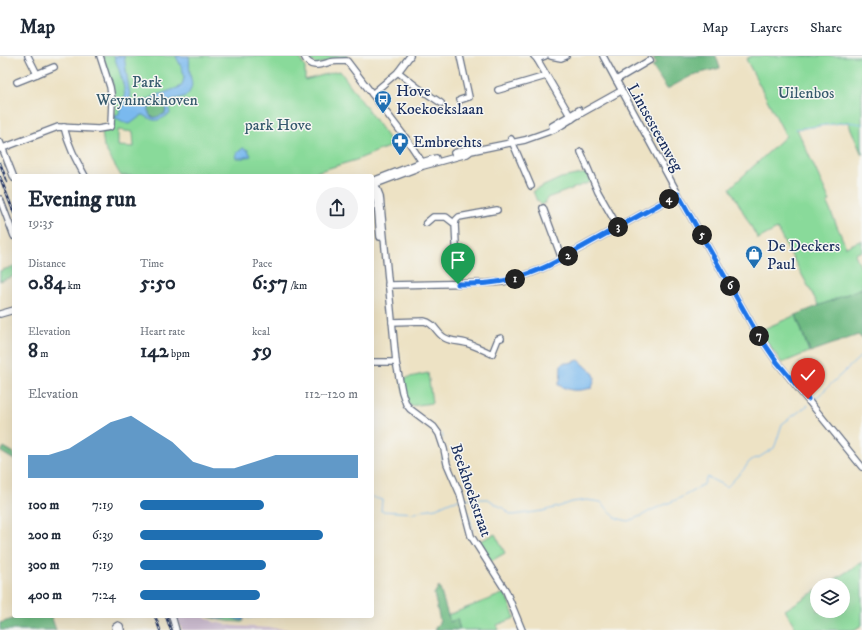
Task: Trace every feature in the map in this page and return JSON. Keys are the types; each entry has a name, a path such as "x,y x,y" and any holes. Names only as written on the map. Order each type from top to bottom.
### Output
{"street":[{"path":"28,56 37,74"},
{"path":"12,174 1,146 58,127 98,129 110,127 112,100 110,87 100,56"},
{"path":"304,56 306,60 315,66 338,61 347,62 408,141 423,164"},
{"path":"347,62 352,56"},
{"path":"372,94 398,72 410,56"},
{"path":"460,56 469,97 460,100"},
{"path":"545,56 535,58 571,117"},
{"path":"551,56 561,58 566,56"},
{"name":"Lintsesteenweg","path":"603,56 678,194 762,340 777,362 862,467"},
{"path":"616,80 650,60"},
{"path":"17,82 54,67"},
{"path":"398,72 441,103"},
{"path":"498,90 546,76"},
{"path":"374,183 466,149 512,140 540,132 571,117 621,89"},
{"path":"64,127 66,138 84,174"},
{"path":"512,140 531,186"},
{"path":"581,152 598,192 618,227"},
{"path":"374,185 380,196 383,220 396,362 374,362"},
{"path":"388,286 488,284 515,279 562,259 678,194"},
{"path":"0,199 12,231"},
{"path":"543,208 562,259"},
{"path":"458,284 456,220 459,218 497,210"},
{"path":"426,223 433,217 446,217 455,224"},
{"path":"0,314 12,311"},
{"path":"392,322 427,321 432,324 441,335 448,339 454,342 466,343 492,354 498,340 501,338"},
{"name":"Beekhoekstraat","path":"396,362 404,400 410,409 434,427 439,434 448,468 460,494 472,536 506,592 522,630"},
{"path":"173,618 176,630"},
{"path":"116,630 115,627 118,625 120,626 121,630"}],"shaded area":[{"path":"177,618 207,618 214,622 234,626 288,629 288,630 182,630"}],"green space":[{"name":"park Hove","path":"103,56 299,56 305,68 305,80 340,71 393,145 356,160 310,174 120,174 104,147 102,132 113,130 115,103 113,85","holes":["118,130 133,132 134,147 118,146"]},
{"path":"306,56 348,56 345,59 316,64 309,60"},
{"path":"658,56 716,56 720,68 693,75 667,89 652,66 656,64 653,59"},
{"name":"Uilenbos","path":"752,56 862,56 862,155 848,122 797,129 830,201 827,203 846,247 862,240 862,251 855,254 862,271 862,288 819,306 777,229 758,239 730,188 786,136 746,59"},
{"path":"157,102 164,105 165,112 160,117 150,116 149,109"},
{"path":"587,173 591,182 547,198 545,203 540,205 537,201 533,191 561,178"},
{"path":"12,267 12,277 0,281 0,271"},
{"path":"862,288 862,339 858,335 810,352 796,315"},
{"path":"796,315 809,352 782,363 759,331"},
{"path":"428,373 432,403 410,406 405,396 401,379"},
{"path":"4,447 12,452 12,459 1,452"},
{"path":"495,534 505,553 491,561 478,542"},
{"path":"862,562 862,625 854,630 797,630 785,610 810,594 810,618 850,618 850,578 837,578"},
{"path":"439,586 450,622 457,619 460,630 434,630 440,621 434,594"},
{"path":"505,593 515,618 497,625 499,630 460,630 457,619 450,622 448,615"},
{"path":"16,618 52,618 56,630 0,630 0,623"},
{"path":"212,618 244,619 241,622"}],"water":[{"path":"114,56 124,56 130,96 133,104 140,104 155,96 180,87 183,83 184,75 176,56 189,56 192,83 190,91 186,96 168,102 170,114 159,120 154,120 142,115 130,124 115,118 115,115 118,115 124,105 125,98 120,74","holes":["157,102 164,106 166,112 165,114 154,118 150,116 149,109"]},
{"path":"243,148 248,150 251,156 236,158 237,153"},
{"path":"579,360 594,374 595,378 592,388 575,390 567,389 558,385 561,365 563,363"},
{"path":"233,618 244,618 240,620"}],"waterway":[{"path":"859,60 862,65"},
{"path":"796,129 848,122 862,124"},
{"path":"814,400 862,355"},
{"path":"464,498 488,499 513,515 543,511 572,502 587,500 601,502 616,518 628,521 693,491 704,484 707,477 727,487 748,463 774,448 782,424 808,405"},
{"path":"442,434 443,438"},
{"path":"443,456 442,458 444,464"},
{"path":"446,467 447,472"},
{"path":"374,498 382,500 381,511 415,513 459,500"},
{"path":"468,513 473,530"}],"railway":[{"path":"0,163 7,182"},
{"path":"0,177 12,208"},
{"path":"156,618 160,630"},
{"path":"167,618 171,630"}],"place":[{"name":"Hove Koekoekslaan","path":"383,114"},
{"name":"Embrechts","path":"400,156"},
{"name":"De Deckers Paul","path":"754,269"}],"route":[{"path":"458,284 488,284 502,282 539,270 562,259 678,194 755,330 777,362 808,399"}],"park label":[{"name":"Park Weyninckhoven","path":"147,90"}]}
